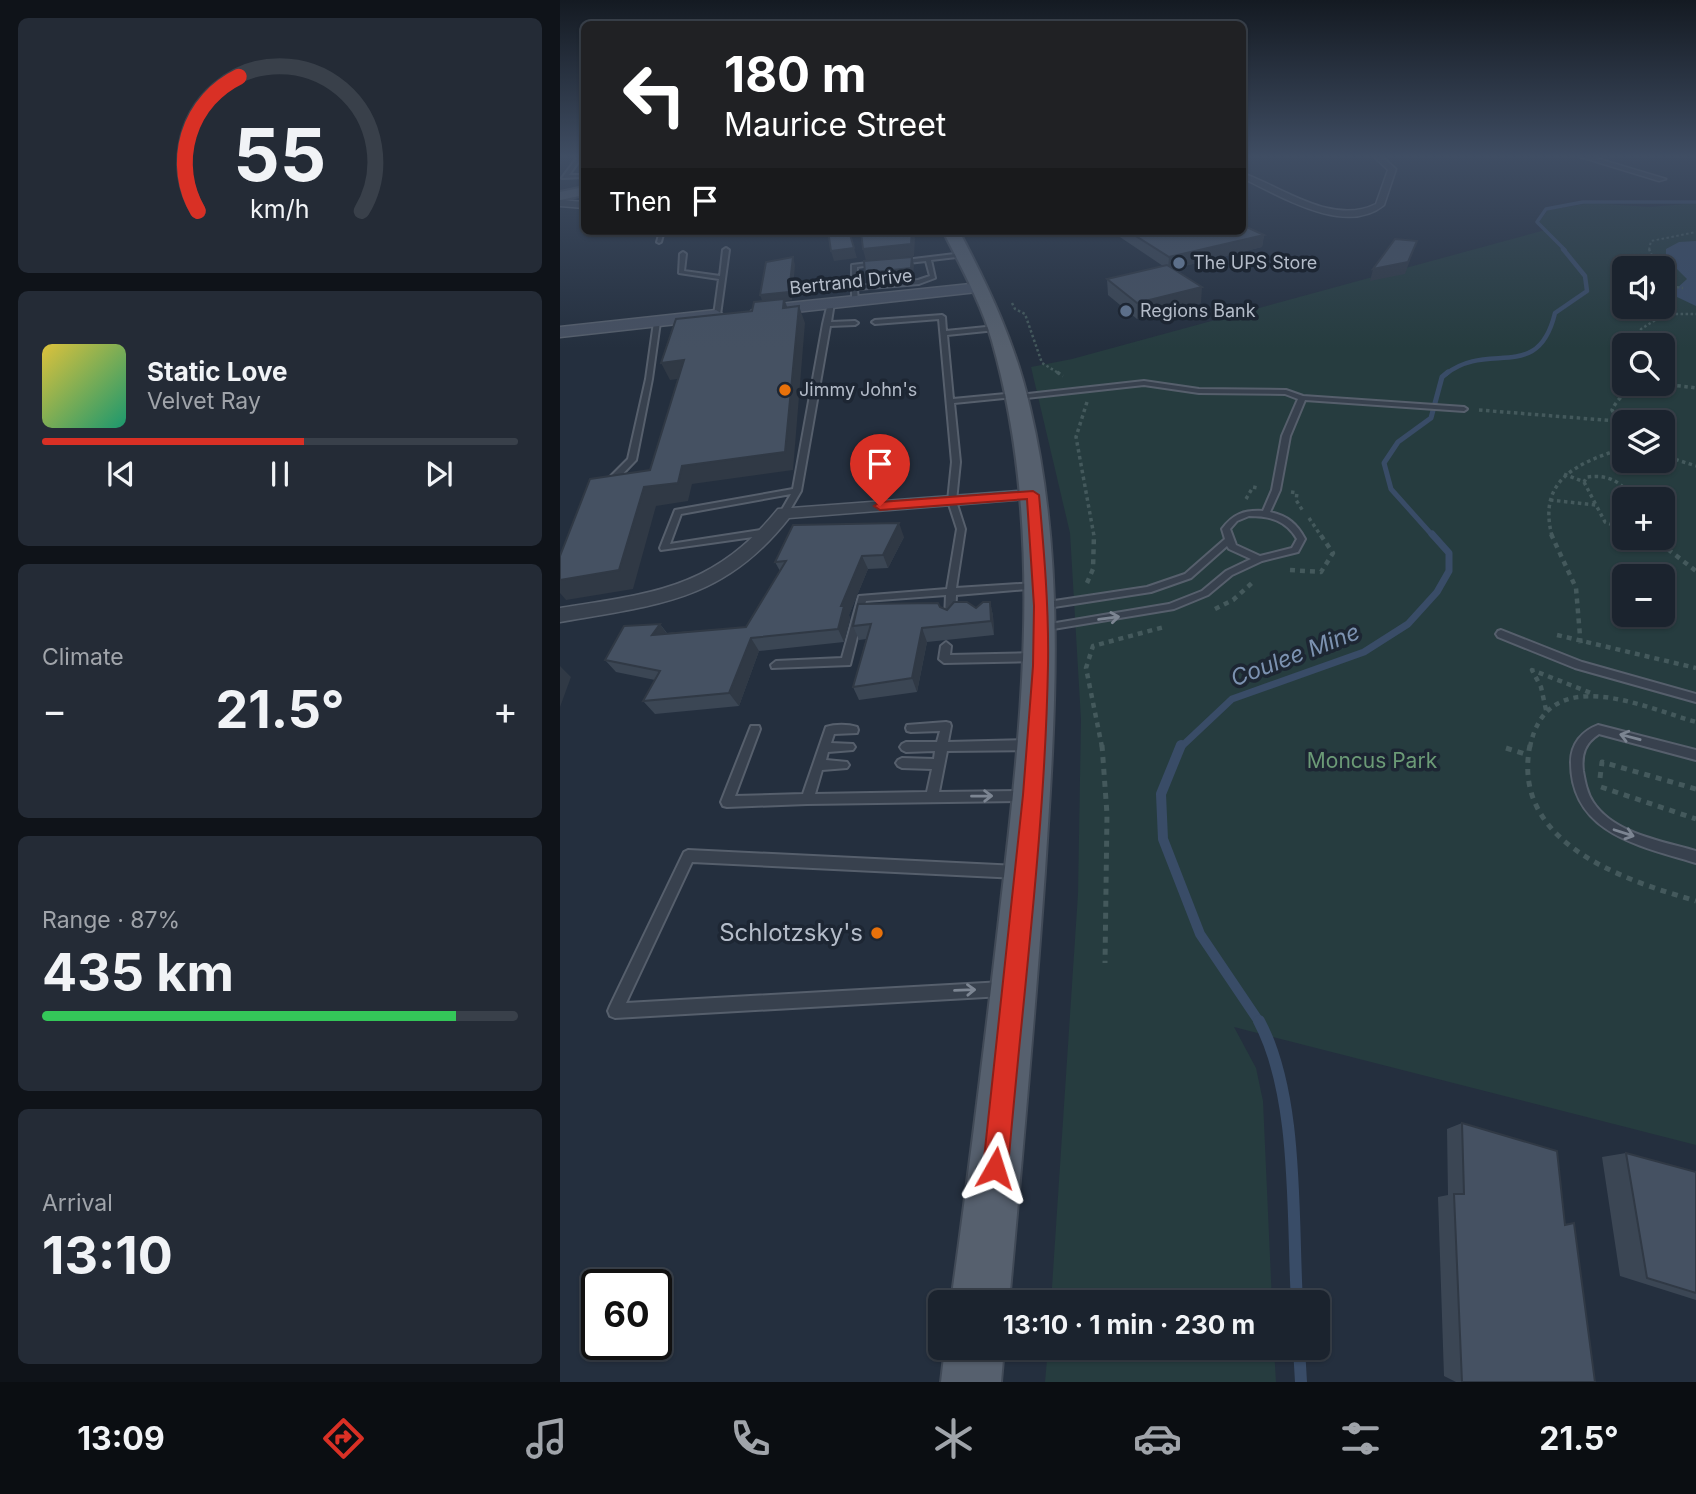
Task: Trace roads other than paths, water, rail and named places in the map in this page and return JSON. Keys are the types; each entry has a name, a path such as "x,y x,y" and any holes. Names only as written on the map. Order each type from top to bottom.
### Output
{"main road":[{"path":"953,235 980,288 1004,316 1033,495 1040,619 1032,795 981,1290"},
{"name":"Bertrand Drive","path":"560,332 831,303 857,292 980,288"},
{"path":"971,1382 974,1360"}],"street":[{"path":"560,615 655,597 700,584 729,571 771,532 784,513 1033,495"}],"lane":[{"path":"659,243 661,235"},
{"path":"726,250 722,278 730,314"},
{"path":"683,254 681,272 722,278"},
{"path":"891,263 963,255"},
{"path":"879,264 854,266 857,292 919,282 933,277 928,259"},
{"path":"784,513 797,491 831,303"},
{"path":"944,333 1004,316"},
{"path":"874,322 942,317 956,462 952,501 961,529 951,591 950,619"},
{"path":"604,488 632,460 649,379 657,322"},
{"path":"826,324 855,323"},
{"path":"951,401 1082,391 1144,383 1199,391 1286,392 1302,398 1464,409"},
{"path":"1266,513 1276,490 1286,436 1302,398"},
{"path":"771,532 664,548 678,512 797,491"},
{"path":"776,666 846,662 862,598 951,591 982,594 1040,619 1171,607 1205,593 1229,573 1259,559 1295,550 1301,539 1296,527 1284,518 1266,513 1248,513 1234,519 1226,529 1228,541 1239,552 1259,559"},
{"path":"946,646 944,659 974,658 1040,619 1148,590 1188,576 1228,541"},
{"path":"1501,634 1579,665 1696,698"},
{"path":"974,658 975,644"},
{"path":"911,728 946,726 932,797"},
{"path":"755,729 727,802 1032,795"},
{"path":"1696,755 1598,729 1584,737 1576,754 1578,787 1590,811 1612,829 1696,857"},
{"path":"807,800 830,730 853,730"},
{"path":"906,747 1036,744"},
{"path":"824,748 849,747"},
{"path":"902,763 939,764"},
{"path":"818,765 843,765"},
{"path":"1014,988 615,1011 688,856 1024,872"}],"water":[{"path":"1696,241 1696,306 1677,297 1675,290 1687,279 1675,267 1675,256 1666,256 1666,249 1679,242"}],"waterway":[{"name":"Coulee Mine","path":"1539,219 1537,222 1565,250"},
{"name":"Coulee Mine","path":"1446,374 1479,360 1524,355 1537,348 1547,335 1555,313 1587,291 1585,276 1563,249"},
{"name":"Coulee Mine","path":"1433,536 1391,489 1384,463 1398,442 1431,418 1442,377 1448,372"},
{"name":"Coulee Mine","path":"1181,747 1232,699 1364,652 1408,624 1437,592 1449,571 1449,553 1432,534"},
{"name":"Coulee Mine","path":"1181,745 1161,794 1163,839 1200,934 1260,1022"},
{"name":"Coulee Mine","path":"1260,1022 1272,1051 1287,1120 1297,1290"},
{"name":"Coulee Mine","path":"1300,1360 1301,1382"}],"place":[{"name":"The UPS Store","path":"1179,263"},
{"name":"Regions Bank","path":"1126,311"},
{"name":"Jimmy John's","path":"785,390"},
{"name":"Schlotzsky's","path":"877,933"}],"park label":[{"name":"Moncus Park","path":"1372,761"}]}
